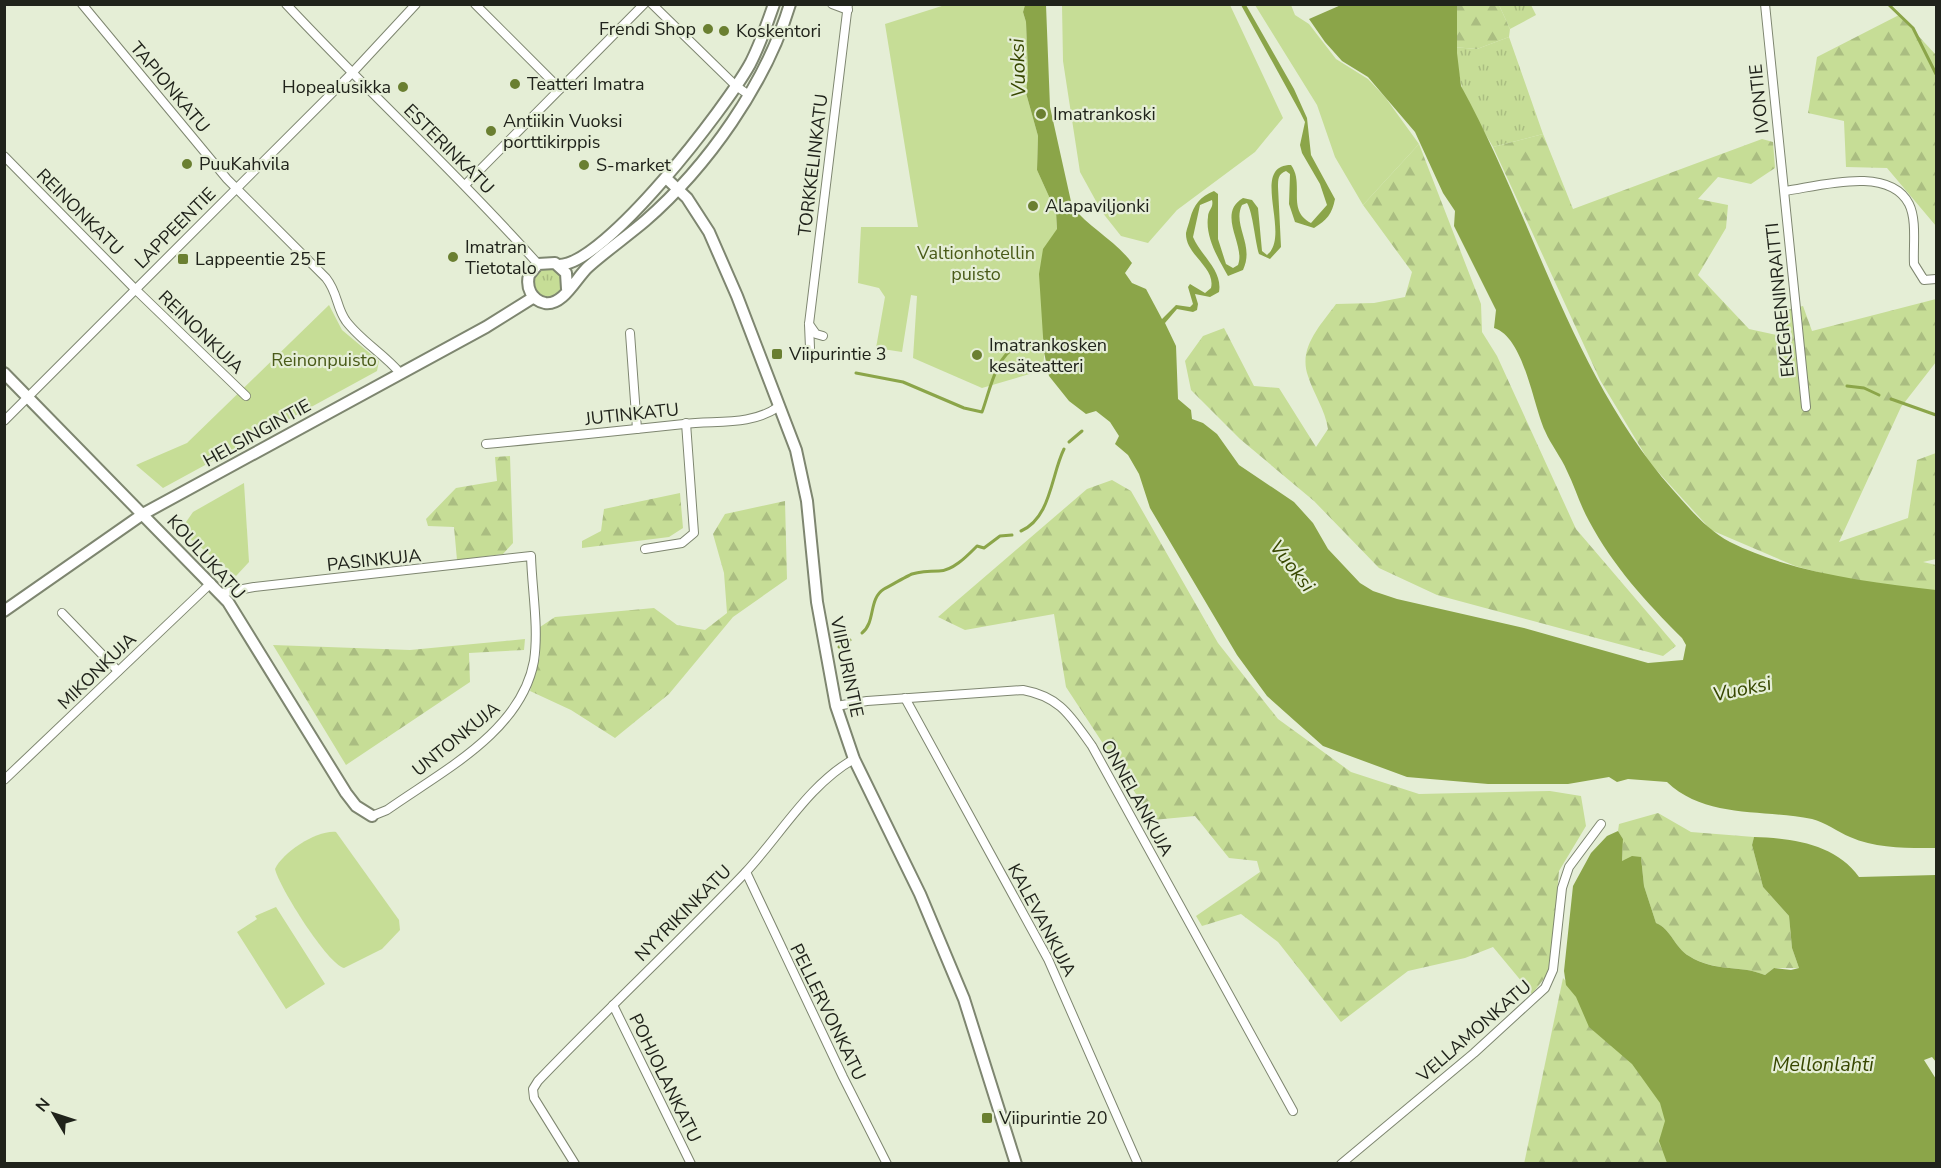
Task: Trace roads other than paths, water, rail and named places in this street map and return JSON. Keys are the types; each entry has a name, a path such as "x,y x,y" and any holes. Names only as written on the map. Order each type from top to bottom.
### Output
{"main road":[{"path":"774,4 751,62 736,86 666,178 635,211 576,262 559,265 547,262 538,264 531,271 528,280 529,289 534,297 544,303 555,302 579,275 645,221 678,189 749,94 778,38 790,4"},
{"name":"VIIPURINTIE","path":"666,178 700,214 709,232 737,296 802,473 818,603 836,706 854,759 920,894 964,999 1016,1164"},
{"path":"559,265 568,278 567,289"},
{"name":"HELSINGINTIE","path":"4,611 143,514 486,327 534,297"},
{"name":"KOULUKATU","path":"4,373 221,593 346,793 356,806 372,816"}],"street":[{"name":"TAPIONKATU","path":"82,4 237,188 326,278 337,293 344,319 400,374"},
{"name":"ESTERINKATU","path":"286,4 465,185 538,264"},
{"name":"LAPPEENTIE","path":"4,422 352,73 416,4"},
{"path":"474,4 560,89"},
{"path":"465,185 644,4"},
{"path":"652,4 736,86 749,94"},
{"name":"TORKKELINKATU","path":"810,348 809,324 848,7 832,4"},
{"name":"IVONTIE","path":"1765,4 1785,190"},
{"name":"REINONKATU","path":"4,156 135,289"},
{"path":"1785,190 1875,180 1890,184 1910,205 1914,264 1917,273 1924,280 1936,279"},
{"name":"EKEGRENINRAITTI","path":"1785,190 1806,407"},
{"name":"REINONKUJA","path":"135,289 246,396"},
{"path":"809,324 816,334 823,336"},
{"path":"630,333 637,429"},
{"name":"JUTINKATU","path":"486,444 686,423 738,421 763,416 778,407"},
{"path":"645,549 682,543 694,533 686,423"},
{"name":"PASINKUJA","path":"221,593 254,587 531,556"},
{"name":"UNTONKUJA","path":"372,816 387,810 491,735 511,716 520,702 528,684 534,659 531,556"},
{"name":"MIKONKUJA","path":"4,780 211,583"},
{"path":"62,613 118,671"},
{"name":"ONNELANKUJA","path":"836,706 904,698 1023,690 1041,693 1068,712 1092,746 1293,1111"},
{"name":"KALEVANKUJA","path":"904,698 1048,959 1138,1164"},
{"name":"NYYRIKINKATU","path":"571,1162 544,1117 533,1089 746,872 813,793 837,769 854,759"},
{"name":"VELLAMONKATU","path":"1341,1164 1474,1053 1545,988 1553,970 1562,888 1569,867 1601,824"},
{"name":"PELLERVONKATU","path":"746,872 837,1067 887,1164"},
{"name":"POHJOLANKATU","path":"613,1005 691,1164"}],"water":[{"name":"Vuoksi","path":"1025,5 1046,5 1050,107 1072,206 1086,221 1118,247 1132,263 1125,273 1132,283 1146,289 1162,319 1176,305 1190,307 1193,304 1188,287 1190,284 1205,293 1211,288 1209,274 1190,248 1186,233 1193,209 1205,196 1214,191 1218,194 1218,239 1226,264 1233,268 1238,265 1239,257 1232,212 1235,205 1243,198 1252,200 1258,208 1262,251 1267,255 1273,246 1275,233 1272,188 1273,176 1279,168 1291,165 1295,172 1297,204 1304,218 1311,223 1327,205 1320,184 1302,153 1300,145 1305,122 1241,5 1246,5 1294,89 1307,118 1311,155 1335,199 1330,213 1322,222 1314,228 1295,222 1289,204 1290,174 1283,172 1278,184 1281,247 1270,259 1259,254 1249,208 1247,203 1242,205 1240,220 1246,261 1243,270 1228,276 1213,248 1209,232 1208,217 1212,200 1200,205 1193,237 1218,277 1219,292 1210,297 1195,294 1197,310 1193,312 1177,309 1165,323 1176,346 1178,399 1191,410 1192,419 1203,423 1217,434 1239,465 1294,502 1313,523 1328,549 1360,583 1373,591 1397,599 1524,628 1648,663 1683,660 1686,645 1682,638 1619,568 1586,515 1565,466 1545,431 1520,358 1513,344 1504,334 1494,328 1496,310 1454,226 1455,211 1443,193 1415,132 1368,77 1342,61 1309,19 1341,5 1457,5 1457,53 1461,86 1511,189 1580,346 1607,397 1638,445 1673,490 1699,519 1714,531 1730,542 1754,553 1831,575 1936,590 1936,848 1871,844 1812,819 1717,807 1682,794 1667,782 1628,779 1617,782 1609,777 1568,784 1488,784 1407,777 1323,746 1267,696 1237,655 1150,508 1139,474 1128,455 1115,444 1119,436 1110,422 1096,411 1086,414 1069,401 1049,376 1044,352 1039,274 1043,249 1057,229 1056,212 1037,170 1038,136 1026,93 1028,74 1026,22 1023,12"},
{"name":"Mellonlahti","path":"1618,831 1623,839 1622,861 1632,856 1641,857 1644,886 1656,923 1666,930 1684,953 1708,965 1765,975 1774,968 1791,970 1799,968 1792,948 1789,916 1763,887 1752,845 1754,837 1798,841 1826,850 1849,866 1859,877 1936,875 1936,1062 1932,1057 1924,1060 1936,1079 1936,1163 1667,1163 1659,1141 1665,1121 1660,1103 1632,1064 1589,1027 1576,997 1566,985 1564,971 1573,886 1591,853 1607,836"}],"waterway":[{"path":"1888,4 1913,28 1936,74"},
{"path":"856,373 903,382 964,408 982,412 994,375 1010,351 1017,347 1045,342"},
{"path":"1847,386 1864,388 1879,395"},
{"path":"1891,399 1936,415"},
{"path":"1069,442 1082,431"},
{"path":"1021,531 1039,516 1049,495 1064,449"},
{"path":"862,633 869,623 876,599 884,589 912,574 950,568 977,546 984,548 1000,536 1012,535"},
{"path":"839,647 850,640"}],"place":[{"name":"Frendi Shop","path":"708,29"},
{"name":"Koskentori","path":"724,31"},
{"name":"Teatteri Imatra","path":"515,84"},
{"name":"Hopealusikka","path":"403,87"},
{"name":"Imatrankoski","path":"1041,114"},
{"name":"Antiikin Vuoksi porttikirppis","path":"491,131"},
{"name":"PuuKahvila","path":"187,164"},
{"name":"S-market","path":"584,165"},
{"name":"Alapaviljonki","path":"1033,206"},
{"name":"Imatran Tietotalo","path":"453,257"},
{"name":"Lappeentie 25 E","path":"183,259"},
{"name":"Viipurintie 3","path":"777,354"},
{"name":"Imatrankosken kesäteatteri","path":"977,355"},
{"name":"Viipurintie 20","path":"987,1118"}],"park label":[{"name":"Valtionhotellin puisto","path":"976,263"},
{"name":"Reinonpuisto","path":"324,360"}]}
